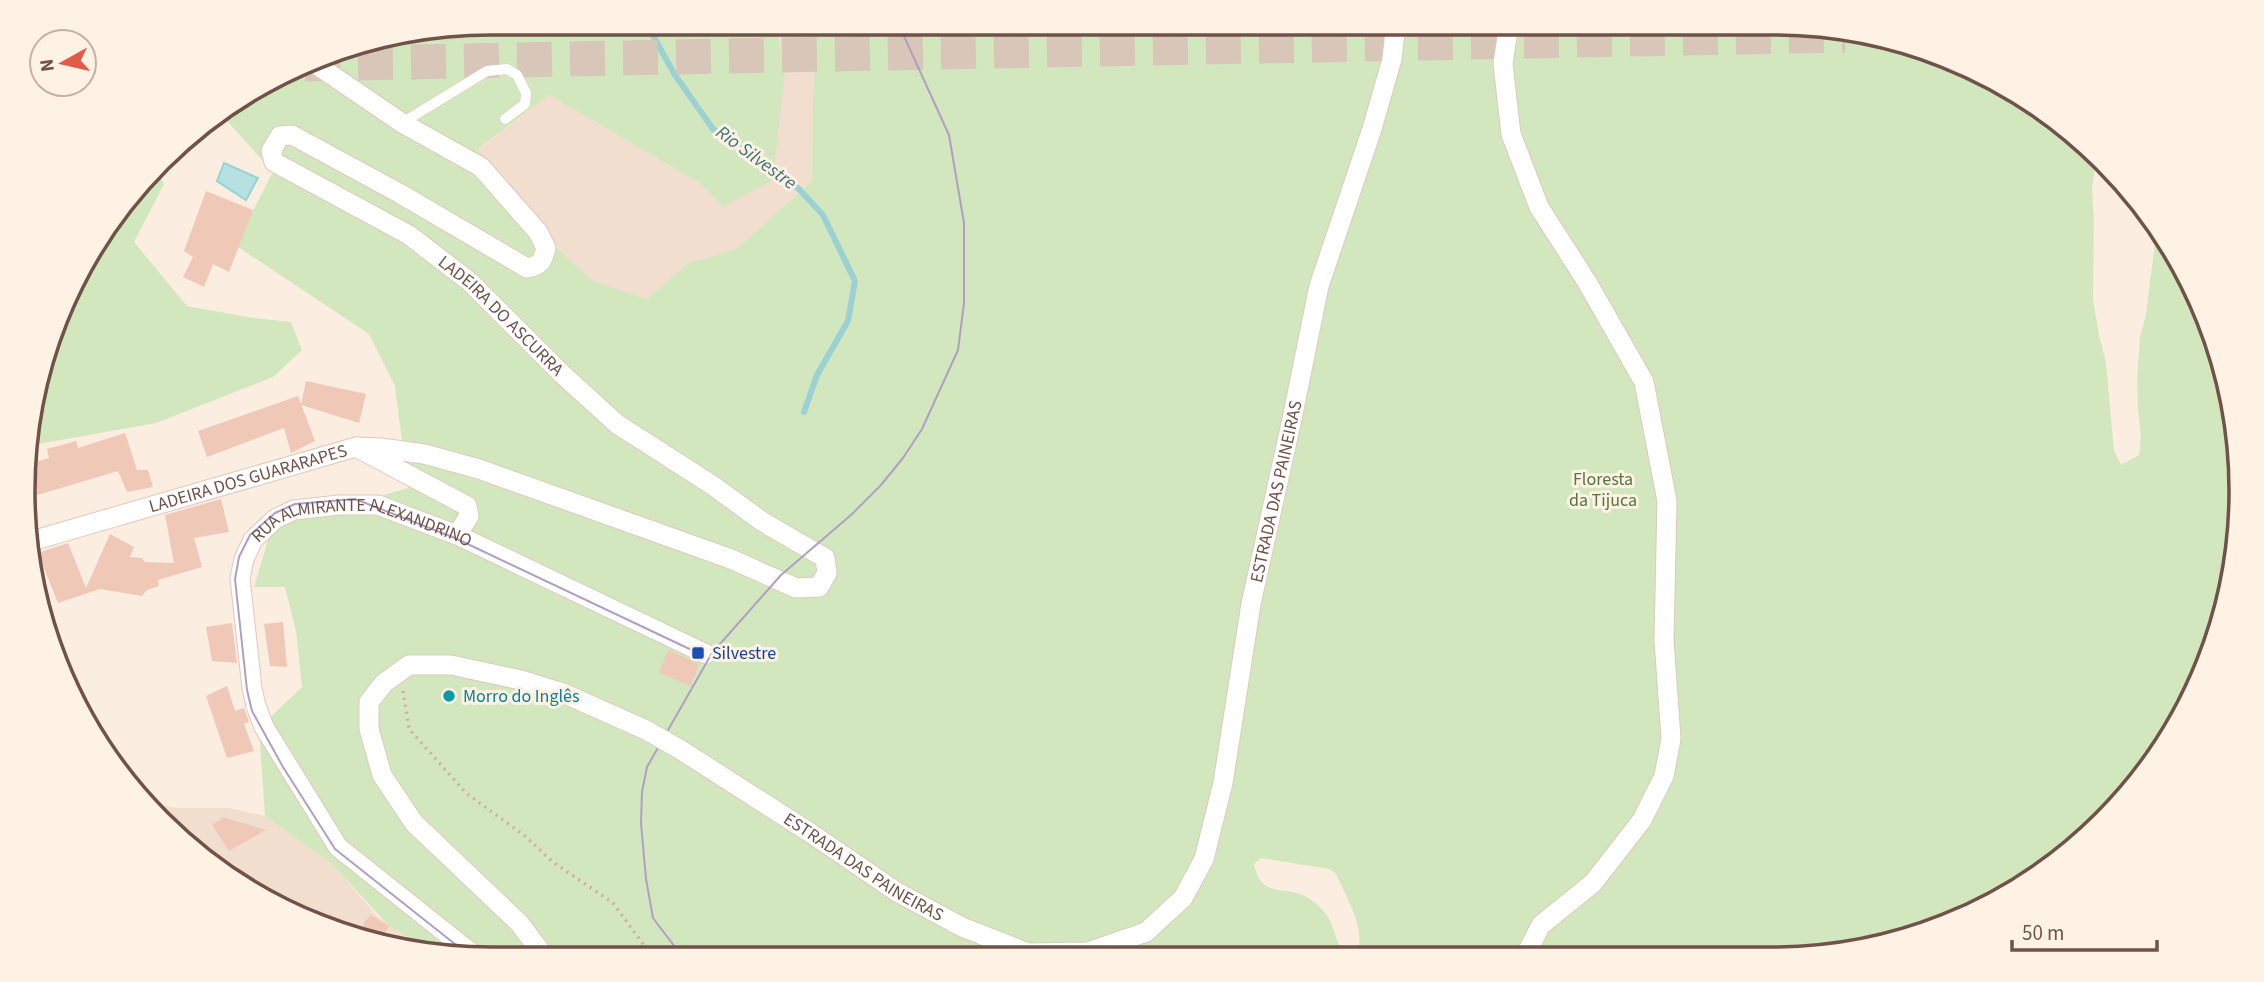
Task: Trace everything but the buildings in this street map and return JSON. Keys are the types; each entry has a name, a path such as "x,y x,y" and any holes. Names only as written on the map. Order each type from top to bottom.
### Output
{"street":[{"name":"ESTRADA DAS PAINEIRAS","path":"1102,947 1146,932 1183,898 1204,859 1223,783 1251,604 1319,286 1372,129 1392,59 1395,35"},
{"path":"1507,35 1503,64 1511,134 1539,207 1587,282 1644,382 1667,501 1664,640 1671,739 1664,776 1642,820 1592,883 1541,925 1530,947"},
{"name":"LADEIRA DO ASCURRA","path":"321,68 402,123 481,167 543,240 546,248 544,259 536,267 527,268 399,193 292,135 280,135 271,151 274,162 409,235 470,282 561,373 617,424 712,485 763,522 825,558 827,573 819,587 796,588 731,559 479,468 424,454 356,447"},
{"name":"LADEIRA DOS GUARARAPES","path":"38,539 356,447 467,506 469,516 457,535"},
{"name":"RUA ALMIRANTE ALEXANDRINO","path":"462,946 338,847 264,727 256,706 240,578 244,559 253,540 275,519 294,510 339,505 378,505 457,535 705,654"},
{"name":"ESTRADA DAS PAINEIRAS","path":"399,672 409,666 451,665 521,680 563,693 646,730 809,832 897,892 962,927 1013,947"},
{"path":"399,672 384,683 369,702 369,729 382,775 414,823 520,924 537,947"}],"lane":[{"path":"402,123 486,71 507,69 517,75 526,93 525,104 505,119"}],"path":[{"path":"399,672 409,729 466,793 525,836 554,862 613,903 645,947"}],"shaded area":[{"path":"775,35 814,35 812,181 736,249 688,263 647,299 593,282 535,228 478,150 549,95 698,182 723,207"},
{"path":"162,806 229,808 265,816 331,863 379,918 419,941 344,923 289,900 213,853"}],"green space":[{"name":"Floresta da Tijuca","path":"778,35 785,73 773,180 723,207 698,182 549,95 478,149 535,228 593,281 647,299 688,263 736,249 812,181 814,35 1773,35 1862,44 1920,59 1975,82 2051,129 2095,169 2092,188 2093,300 2106,362 2114,451 2121,465 2139,455 2141,437 2137,379 2140,337 2146,314 2155,243 2194,316 2205,344 2220,402 2229,491 2220,580 2205,638 2168,719 2135,769 2074,834 2026,870 1975,900 1920,923 1862,938 1773,947 1358,947 1357,922 1336,874 1330,869 1261,858 1254,864 1262,883 1268,887 1301,894 1318,905 1328,916 1342,947 491,947 414,940 389,926 331,863 265,816 259,728 302,687 296,631 285,587 254,587 274,520 363,501 408,488 395,386 369,334 235,245 273,172 226,120 289,82 344,59 373,51 461,36"},
{"path":"160,178 164,184 134,242 187,306 291,322 302,350 273,377 156,423 38,444 44,402 59,344 82,289 129,213"}],"water":[{"path":"224,163 258,178 246,200 217,181"}],"waterway":[{"name":"Rio Silvestre","path":"653,35 675,75 713,129 799,189 823,215 855,281 848,321 817,375 804,412"}],"tunnel":[{"path":"333,63 1799,36"}],"tram line":[{"path":"675,947 653,918 646,879 641,823 642,792 647,767 712,653 781,575 851,515 903,458 922,429 958,350 964,303 964,223 949,135 903,35"},
{"path":"457,946 335,849 283,767 252,711 247,690 235,579 239,557 250,535 275,513 295,504 355,499 455,538 698,653"}],"place":[{"name":"Silvestre","path":"698,653"},
{"name":"Morro do Inglês","path":"449,696"}]}
